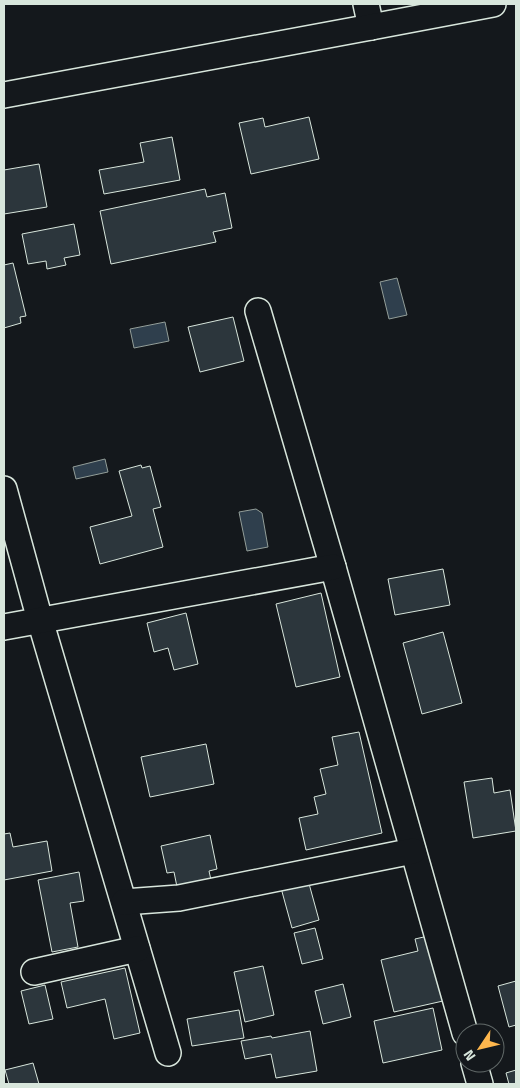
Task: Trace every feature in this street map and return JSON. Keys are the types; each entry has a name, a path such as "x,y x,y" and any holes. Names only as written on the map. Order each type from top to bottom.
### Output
{"street":[{"path":"4,94 369,16 494,4"},
{"path":"258,311 333,567 462,1023"},
{"path":"4,488 40,620 168,1052"},
{"path":"4,627 333,567"},
{"path":"124,902 179,898 413,851"},
{"path":"34,972 137,949"}],"water":[{"path":"397,278 407,315 389,319 380,282"},
{"path":"165,322 169,341 134,348 130,329"},
{"path":"105,459 108,472 76,479 73,467"},
{"path":"256,509 262,513 268,547 247,551 239,512"}],"building":[{"path":"309,117 319,159 251,174 239,123 263,118 265,127"},
{"path":"172,137 180,180 104,194 99,170 144,162 140,143"},
{"path":"39,164 47,207 4,214 4,170"},
{"path":"205,189 207,197 225,193 232,228 213,232 216,242 111,264 100,211"},
{"path":"74,224 80,255 64,258 66,265 47,269 46,261 28,264 22,234"},
{"path":"13,263 26,316 20,317 21,323 4,328 4,265"},
{"path":"233,317 244,361 200,372 188,327"},
{"path":"141,465 142,468 150,466 161,507 153,509 163,547 100,564 90,527 132,516 119,471"},
{"path":"443,569 450,605 395,615 388,579"},
{"path":"321,593 340,677 296,687 276,604"},
{"path":"186,613 198,664 174,670 168,648 154,652 147,623"},
{"path":"443,632 462,703 422,714 403,643"},
{"path":"359,732 382,833 306,850 299,818 318,814 314,797 326,794 320,769 338,765 332,737"},
{"path":"206,744 214,784 150,797 141,757"},
{"path":"492,778 494,793 510,790 516,831 473,838 464,782"},
{"path":"10,833 13,847 47,841 52,871 4,880 4,834"},
{"path":"210,835 217,869 209,871 211,880 177,887 174,872 167,873 161,846"},
{"path":"79,872 84,901 70,903 78,947 52,952 38,880"},
{"path":"308,880 319,920 292,928 281,888"},
{"path":"315,928 323,959 302,964 294,933"},
{"path":"428,936 443,1001 394,1012 381,960 418,951 415,939"},
{"path":"263,966 274,1015 245,1022 234,972"},
{"path":"125,968 140,1033 114,1039 105,999 67,1008 61,982"},
{"path":"516,981 516,1025 509,1027 498,986"},
{"path":"343,984 351,1017 323,1024 315,991"},
{"path":"45,985 53,1019 29,1024 21,991"},
{"path":"433,1008 442,1050 383,1063 374,1021"},
{"path":"239,1010 244,1038 192,1046 187,1019"},
{"path":"310,1031 317,1071 276,1078 271,1054 245,1059 241,1041"},
{"path":"33,1063 39,1084 9,1084 5,1070"},
{"path":"516,1070 516,1084 509,1084 506,1073"}]}
